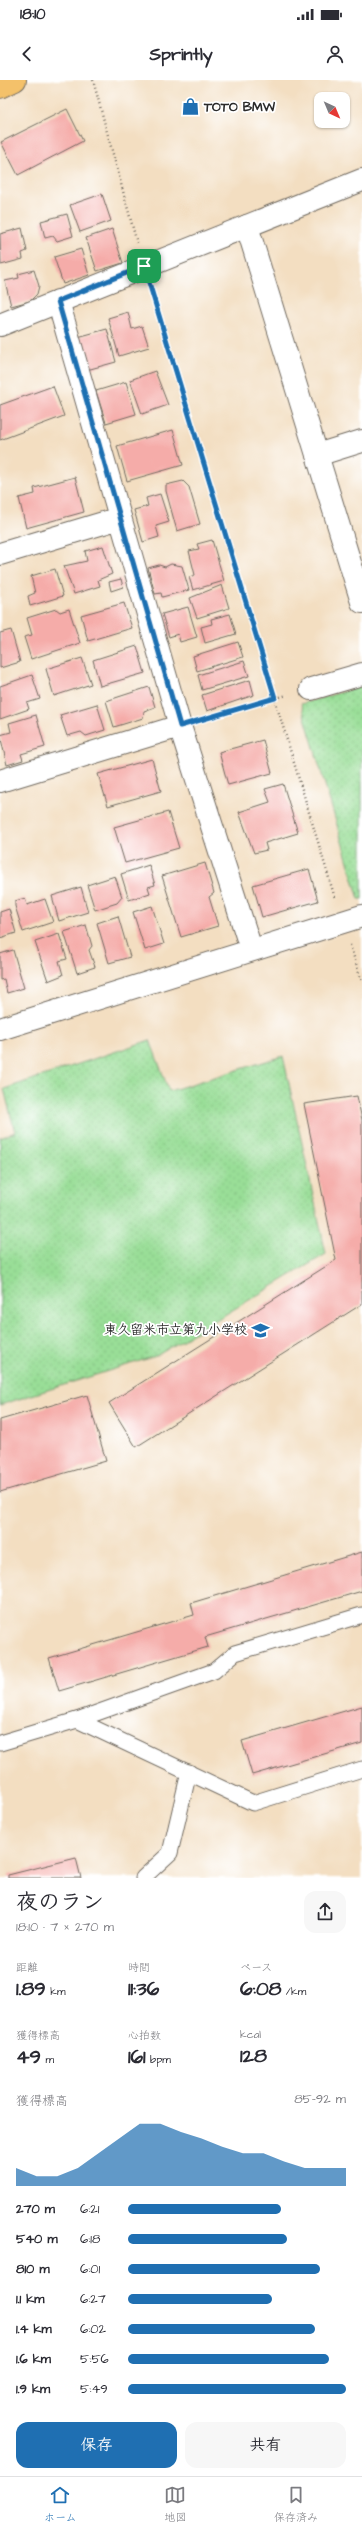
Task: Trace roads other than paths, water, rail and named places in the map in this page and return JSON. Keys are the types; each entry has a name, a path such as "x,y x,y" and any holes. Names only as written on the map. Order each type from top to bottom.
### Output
{"main road":[{"path":"0,87 15,80"}],"street":[{"path":"0,325 144,266 362,180"},
{"path":"247,226 362,602"},
{"path":"58,301 180,726 251,949"},
{"path":"317,455 362,441"},
{"path":"0,554 120,518"},
{"path":"311,689 362,674"},
{"path":"0,782 180,726"},
{"path":"0,1029 251,949 352,919"}],"lane":[{"path":"0,1743 77,1720 214,1671 235,1653 362,1615"},
{"path":"77,1720 253,1802 362,1769"},
{"path":"143,1878 170,1853 189,1772"}],"place":[{"name":"TOTO BMW","path":"191,107"},
{"name":"東久留米市立第九小学校","path":"260,1330"}]}
